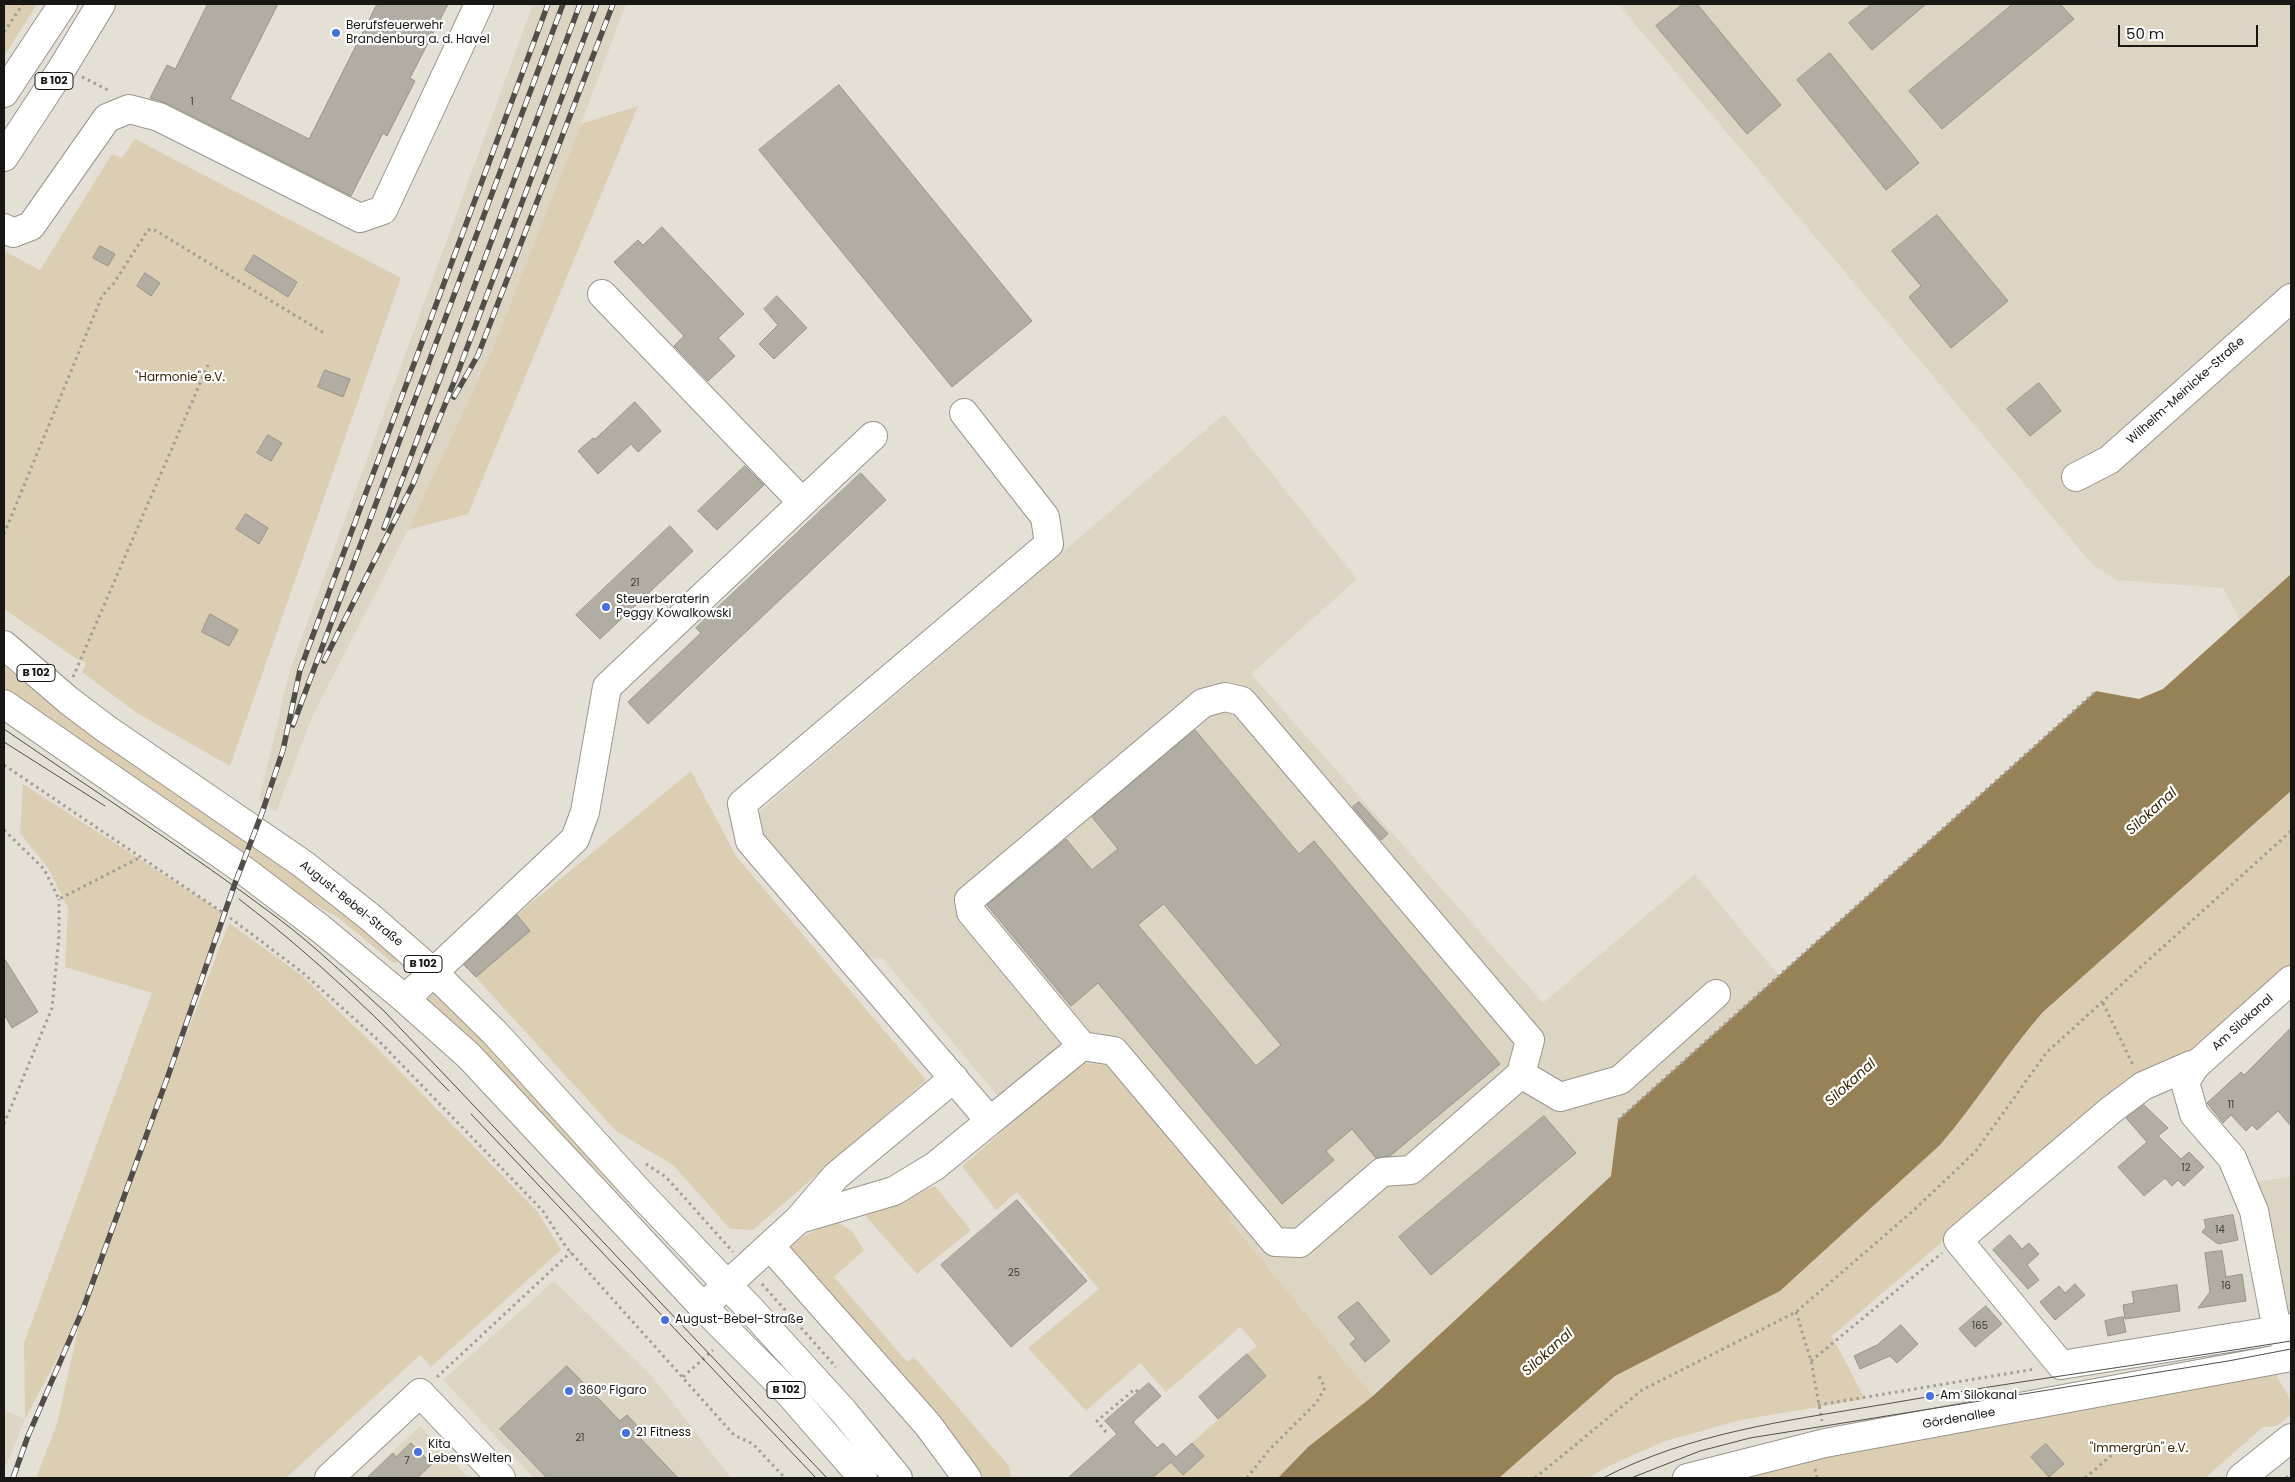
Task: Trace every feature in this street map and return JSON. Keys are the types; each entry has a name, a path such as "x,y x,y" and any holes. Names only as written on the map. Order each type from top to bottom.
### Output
{"main road":[{"name":"B 102","path":"4,93 63,4"},
{"name":"B 102","path":"4,156 63,67 101,4"},
{"path":"4,228 13,233 31,226 106,118 129,109 159,117 360,218 383,210 479,4"},
{"path":"602,294 802,502"},
{"name":"Wilhelm-Meinicke-Straße","path":"2076,477 2108,460 2291,298"},
{"path":"964,413 1045,517 1049,544 742,804 750,841 990,1121"},
{"path":"406,999 576,839 585,812 606,687 873,436"},
{"name":"August-Bebel-Straße","path":"4,645 68,700 105,728 303,864 370,917 433,972 496,1033 638,1192 844,1412 898,1478"},
{"path":"1225,697 1242,701 1530,1040 1521,1074 1411,1170 1382,1172 1300,1243 1275,1242 1114,1051 1082,1046 971,912 969,900 1203,703 1225,697"},
{"name":"B 102","path":"4,704 242,869 322,929 406,999 469,1056 703,1307 789,1394 863,1478"},
{"name":"Am Silokanal","path":"2286,1335 2254,1211 2232,1158 2194,1114 2185,1082 2196,1066 2291,980"},
{"path":"1521,1074 1560,1097 1620,1080 1716,994"},
{"path":"799,1220 894,1191 935,1166 1082,1046"},
{"name":"Am Silokanal","path":"1958,1240 2111,1110 2143,1086 2191,1066 2196,1066"},
{"path":"703,1307 799,1220 836,1176 954,1078"},
{"path":"1958,1240 2061,1365 2286,1335"},
{"path":"770,1246 928,1425 967,1478"},
{"name":"Gördenallee","path":"1687,1478 1825,1444 2291,1357"},
{"path":"329,1478 420,1393 501,1478"},
{"path":"2241,1478 2286,1442"},
{"path":"2254,1478 2286,1442"}],"path":[{"path":"4,32 23,4"},
{"path":"4,534 102,296 114,283 148,230 153,229 324,333"},
{"path":"72,678 208,365"},
{"path":"1618,1120 2096,691"},
{"path":"4,765 225,914 302,972 377,1039 544,1211 571,1252 734,1435 753,1444 785,1478"},
{"path":"4,830 44,869 59,900 59,936 52,1008 4,1124"},
{"path":"1535,1478 1642,1390 1796,1312 1914,1210 1975,1152 2047,1052 2291,831"},
{"path":"59,900 142,857"},
{"path":"2102,1003 2143,1086"},
{"path":"1811,1361 1958,1240"},
{"path":"420,1393 571,1252"},
{"path":"1796,1312 1811,1361 1825,1444"},
{"path":"1818,1405 2061,1365"},
{"path":"1247,1478 1269,1450 1316,1404 1325,1388 1318,1374"},
{"path":"1106,1432 1097,1421 1135,1389 1138,1392"},
{"path":"2085,1478 2120,1448"},
{"path":"2286,1478 2291,1474"}],"shaded area":[{"path":"533,4 626,4 492,350 408,530 312,717 276,812 259,800 290,670"},
{"path":"1618,4 2291,4 2291,574 2240,620 2223,588 2116,580 2092,564"},
{"path":"1224,414 1357,579 1251,674 1543,1003 1695,874 1779,976 1618,1120 1611,1176 1373,1396 1231,1222 1229,1210 1082,1063 1017,1119 883,959 865,957 758,831 760,811"},
{"path":"2291,1177 2291,1326 2288,1326 2253,1182"},
{"path":"554,1281 651,1375 731,1478 534,1478 443,1380"},
{"path":"4,1410 25,1419 4,1471"},
{"name":"Kita LebensWelten","path":"420,1426 469,1478 365,1478"}],"green space":[{"path":"4,4 37,4 4,56"},
{"path":"638,106 468,514 408,530 492,350 581,124"},
{"name":"\"Harmonie\" e.V.","path":"135,139 401,278 230,766 137,713 82,672 86,663 74,657 4,609 4,251 40,270 112,154 122,158"},
{"path":"4,666 63,713 249,839 241,858 4,694"},
{"path":"691,771 736,856 926,1080 753,1230 730,1229 673,1165 616,1131 461,961"},
{"path":"23,784 225,914 106,1246 229,923 300,974 375,1046 537,1211 561,1250 431,1367 420,1355 286,1478 36,1478 57,1424 82,1312 25,1419 24,1343 152,993 65,967 68,908 48,868 20,833"},
{"path":"2291,791 2291,969 2196,1055 1996,1196 1832,1336 1865,1399 1741,1420 1665,1441 1609,1466 1588,1478 1499,1478 1615,1376 1780,1291 1940,1145 2016,1044 2043,1012"},
{"path":"254,843 400,957 398,962 393,963 339,918 285,888 248,862"},
{"path":"436,989 683,1254 681,1257 589,1162 425,1003"},
{"path":"1082,1063 1107,1066 1229,1210 1231,1222 1373,1396 1308,1447 1278,1478 1152,1478 1171,1462 1183,1475 1204,1456 1192,1443 1266,1376 1247,1354 1257,1346 1240,1327 1166,1392 1140,1363 1086,1411 1028,1348 1099,1289 1017,1192 996,1210 962,1166"},
{"path":"935,1186 971,1230 917,1274 863,1213"},
{"path":"835,1221 852,1231 864,1250 834,1277 907,1362 914,1357 1009,1466 1011,1478 977,1478 785,1253 798,1239"},
{"name":"\"Immergrün\" e.V.","path":"2275,1373 2291,1401 2291,1414 2277,1426 2263,1427 2205,1478 1723,1478 1792,1459"}],"water":[{"name":"Silokanal","path":"2291,574 2291,791 2043,1012 2016,1044 1940,1145 1780,1291 1615,1376 1499,1478 1278,1478 1308,1447 1373,1396 1611,1176 1618,1120 2096,691 2139,699 2163,689"}],"building":[{"path":"208,4 278,4 230,99 309,139 377,4 448,4 410,78 415,81 387,136 383,133 351,196 166,103 150,98 167,65 175,69"},
{"path":"1683,4 1697,4 1781,105 1747,134 1656,26"},
{"path":"1872,4 1926,4 1872,50 1849,23"},
{"path":"2013,4 2060,4 2074,19 1942,129 1909,91"},
{"path":"1830,53 1919,163 1886,190 1797,80"},
{"path":"839,85 1032,321 952,387 759,150"},
{"path":"1937,215 2008,301 1951,348 1909,297 1921,286 1892,251"},
{"path":"662,227 744,314 718,338 735,356 708,381 674,346 684,336 614,262 638,240 643,245"},
{"path":"100,246 115,254 108,266 93,258"},
{"path":"254,255 297,282 288,297 245,270"},
{"path":"145,273 160,283 151,296 137,286"},
{"path":"777,296 807,328 774,359 759,344 778,325 764,309"},
{"path":"325,370 350,379 343,397 318,387"},
{"path":"2039,383 2061,411 2030,436 2007,409"},
{"path":"635,402 661,431 638,452 631,444 598,474 578,451 593,438 595,439"},
{"path":"268,435 282,443 271,461 257,453"},
{"path":"745,466 764,485 717,530 698,511"},
{"path":"861,473 886,500 648,724 628,702 701,633 696,628"},
{"path":"246,514 268,528 259,544 236,529"},
{"path":"670,526 693,551 600,639 576,615"},
{"path":"210,614 238,630 229,646 202,632"},
{"path":"1195,730 1299,854 1314,841 1500,1064 1390,1156 1376,1158 1352,1129 1326,1151 1334,1160 1282,1204 1098,983 1071,1006 987,905 1066,839 1092,870 1118,849 1092,817","holes":["1164,904 1281,1045 1256,1066 1138,925"]},
{"path":"1359,802 1388,834 1381,840 1353,807"},
{"path":"517,915 530,931 476,977 464,965"},
{"path":"4,958 38,1012 12,1028 4,1014"},
{"path":"2291,1028 2291,1126 2278,1111 2257,1130 2252,1125 2246,1131 2231,1115 2223,1123 2207,1103 2241,1072 2244,1075"},
{"path":"2144,1105 2168,1128 2158,1136 2181,1159 2189,1152 2204,1167 2184,1186 2178,1180 2172,1186 2165,1178 2144,1196 2118,1167 2147,1142 2126,1118"},
{"path":"1544,1116 1576,1153 1431,1275 1399,1237"},
{"path":"1017,1200 1087,1281 1011,1347 941,1265"},
{"path":"2233,1215 2238,1240 2218,1244 2202,1232 2206,1227 2204,1220"},
{"path":"2010,1235 2022,1249 2029,1243 2039,1254 2027,1265 2039,1280 2028,1289 1993,1250"},
{"path":"2222,1251 2226,1277 2242,1274 2246,1301 2198,1308 2210,1292 2205,1253"},
{"path":"2075,1284 2085,1295 2055,1320 2040,1302 2059,1286 2065,1293"},
{"path":"2177,1285 2180,1311 2125,1319 2123,1305 2134,1303 2132,1292"},
{"path":"1358,1302 1390,1341 1365,1362 1350,1344 1356,1339 1338,1317"},
{"path":"1986,1306 2002,1324 1975,1347 1959,1329"},
{"path":"2123,1317 2126,1332 2108,1336 2105,1321"},
{"path":"1901,1325 1918,1344 1897,1363 1890,1356 1860,1369 1854,1356 1877,1345"},
{"path":"1247,1354 1266,1376 1218,1419 1199,1397"},
{"path":"567,1366 620,1421 627,1415 645,1434 640,1438 678,1478 547,1478 500,1429"},
{"path":"1149,1383 1161,1396 1133,1422 1157,1448 1163,1443 1176,1457 1192,1443 1204,1456 1183,1475 1171,1462 1152,1478 1068,1478 1117,1434 1105,1421"},
{"path":"411,1443 432,1464 417,1478 367,1478 393,1453 396,1457"},
{"path":"2046,1444 2064,1464 2049,1477 2031,1457"}],"tram line":[{"path":"4,729 177,846 245,894 320,952 384,1011 827,1478"},
{"path":"4,742 105,806"},
{"path":"239,899 321,967 399,1040 449,1091"},
{"path":"471,1114 816,1478"},
{"path":"1603,1478 1636,1463 1704,1439 1774,1423 1983,1388 2291,1341"},
{"path":"1631,1478 1700,1451 1750,1438 2228,1361 2291,1349"}],"railway":[{"path":"13,1478 28,1436 83,1309 168,1076 283,750 300,670 548,4"},
{"path":"293,725 563,4"},
{"path":"384,528 580,4"},
{"path":"324,661 413,484 456,377 597,4"},
{"path":"454,397 478,355 613,4"}],"place":[{"name":"Berufsfeuerwehr Brandenburg a. d. Havel","path":"336,33"},
{"name":"Steuerberaterin Peggy Kowalkowski","path":"606,607"},
{"name":"August-Bebel-Straße","path":"665,1320"},
{"name":"360° Figaro","path":"569,1391"},
{"name":"Am Silokanal","path":"1930,1396"},
{"name":"21 Fitness","path":"626,1433"},
{"name":"Kita LebensWelten","path":"418,1452"}]}
